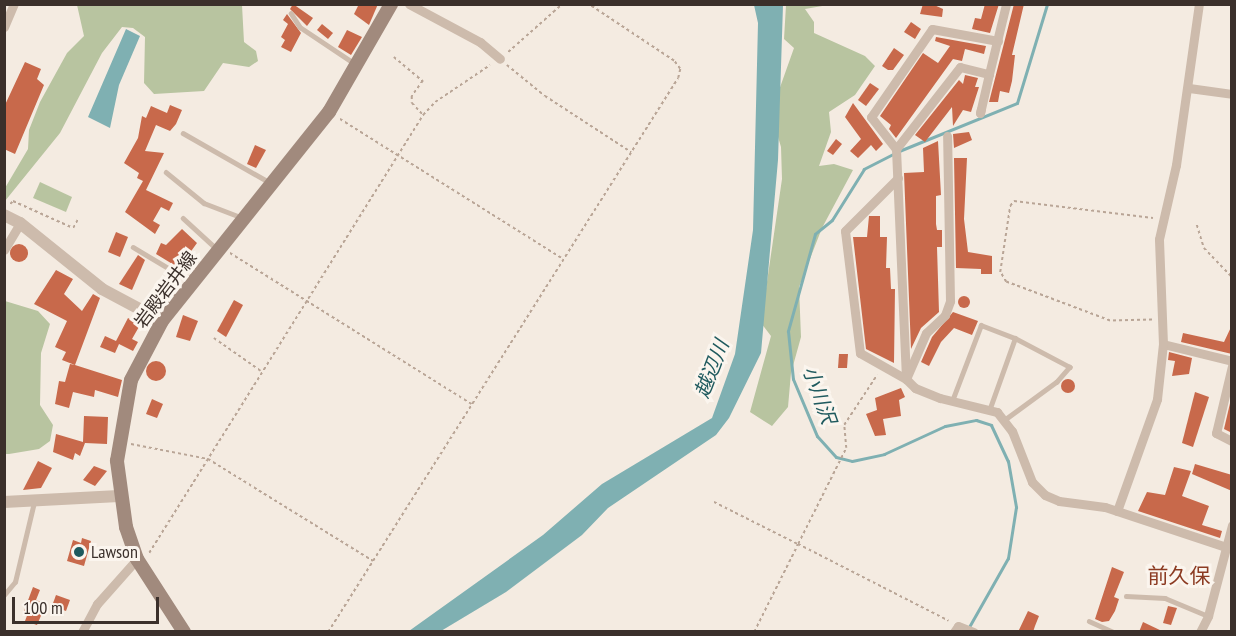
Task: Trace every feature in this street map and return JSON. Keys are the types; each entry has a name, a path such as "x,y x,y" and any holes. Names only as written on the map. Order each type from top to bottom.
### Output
{"main road":[{"name":"岩殿岩井線","path":"184,632 139,561 119,496 118,440 131,380 162,321 274,185 329,112 358,66 391,4"}],"street":[{"path":"4,27 14,4"},
{"path":"409,4 480,42 500,59"},
{"path":"981,109 980,113 1006,4"},
{"path":"1117,511 1150,427 1163,344 1160,320 1162,219 1189,88 1199,4"},
{"path":"906,379 896,149 871,117 932,29 998,41"},
{"path":"896,149 960,67 989,74"},
{"path":"1189,88 1232,94"},
{"path":"906,379 926,333 945,315 950,301 947,136"},
{"path":"898,178 845,231 860,353 882,368 906,379 915,388 952,401 990,408 1005,420 1032,482 1045,495 1117,511 1226,547"},
{"path":"7,211 77,272 162,321"},
{"path":"4,250 20,222"},
{"path":"1163,344 1232,361"},
{"path":"1232,366 1216,434 1232,441"},
{"path":"4,502 119,496"},
{"path":"1200,632 1208,616 1232,525"},
{"path":"82,632 97,604 139,561"},
{"path":"956,628 974,632"}],"lane":[{"path":"291,13 300,27 358,66"},
{"path":"183,133 274,185"},
{"path":"165,172 204,203 246,219"},
{"path":"183,218 221,249"},
{"path":"133,247 193,283"},
{"path":"952,401 981,325 1016,338 1070,367 1057,382 1005,420"},
{"path":"990,408 1016,338"},
{"path":"4,595 15,582 34,501"},
{"path":"1126,596 1165,598 1208,616"},
{"path":"1089,621 1114,632"}],"path":[{"path":"139,561 208,459 423,115 435,102 500,59 562,4"},
{"path":"327,632 563,259 633,153 678,78 680,69 588,4"},
{"path":"394,57 423,81 412,96 412,103 423,115"},
{"path":"500,59 545,96 633,153"},
{"path":"329,112 563,259"},
{"path":"1160,320 1110,321 1006,282 1000,272 1010,206 1020,199 1162,219"},
{"path":"7,211 13,201 74,228 78,219"},
{"path":"1197,225 1204,248 1232,277"},
{"path":"221,249 308,300 472,404"},
{"path":"214,338 261,372"},
{"path":"754,632 837,469 846,448 844,425 882,368"},
{"path":"118,440 208,459 374,561"},
{"path":"714,502 956,628"}],"green space":[{"path":"77,5 242,5 244,42 256,51 258,61 249,67 223,63 204,91 154,94 144,83 145,37 133,28 122,27 102,53 60,133 5,201 5,188 28,149 29,130 40,102 67,53 84,36"},
{"path":"786,5 828,5 805,9 814,22 814,33 865,56 875,66 855,95 829,112 831,132 819,166 834,164 853,170 822,228 799,287 801,337 791,373 788,407 772,426 750,412 771,336 761,323 782,179 781,147 776,130 778,93 794,48 784,39"},
{"path":"40,182 72,197 66,212 33,198"},
{"path":"5,301 38,311 50,324 41,353 40,405 53,425 50,441 39,449 9,454 4,454"}],"water":[{"path":"754,5 783,5 778,160 761,353 729,418 716,435 608,508 582,535 506,592 441,631 409,631 543,535 602,484 712,418 735,354 753,230 758,23"},
{"path":"126,29 140,36 119,85 110,128 88,117"}],"building":[{"path":"293,4 313,18 307,26 290,9"},
{"path":"359,4 378,4 369,25 354,14"},
{"path":"923,4 932,4 943,9 942,17 920,14"},
{"path":"985,4 999,4 990,33 972,29 975,18 981,19"},
{"path":"1014,4 1024,4 1012,55 1015,55 1009,93 1000,91 998,102 989,102"},
{"path":"287,14 301,33 291,52 281,47 285,40 281,37 288,24 283,20"},
{"path":"911,22 921,29 915,39 904,32"},
{"path":"322,24 333,33 328,39 317,30"},
{"path":"347,30 362,37 351,55 338,47"},
{"path":"936,37 986,46 984,54 965,49 962,61 953,59 896,138 889,129 891,125 880,116 923,53 938,63 950,46 935,41"},
{"path":"894,48 904,55 893,70 888,70 882,66"},
{"path":"25,62 41,69 37,79 44,85 15,154 4,149 4,107"},
{"path":"965,75 978,78 975,87 979,87 971,112 963,110 953,126 952,107 925,142 915,135 959,80 963,84"},
{"path":"870,83 879,89 866,106 858,100"},
{"path":"853,103 883,144 876,151 871,145 858,158 850,151 861,139 845,117"},
{"path":"170,105 182,110 176,124 170,131 156,125 145,151 164,153 146,190 173,203 169,211 161,207 153,221 160,225 155,234 125,212 143,181 137,178 139,173 124,163 138,138 142,116 146,118 151,106 167,113"},
{"path":"969,132 972,140 954,148 953,134"},
{"path":"836,139 842,144 833,155 827,151"},
{"path":"938,141 941,195 936,196 936,224 937,230 942,230 942,247 937,247 939,312 921,328 911,349 904,173 924,172 923,148"},
{"path":"255,145 266,150 256,168 247,164"},
{"path":"954,158 967,158 964,219 968,252 992,256 992,274 981,274 981,269 956,268"},
{"path":"869,216 880,216 880,237 887,237 886,268 890,268 891,289 895,289 894,363 866,349 853,237 867,237"},
{"path":"182,229 197,243 179,268 156,254 161,243 166,245"},
{"path":"116,232 128,237 120,257 108,252"},
{"path":"19,244 25,247 28,253 25,259 19,262 13,259 10,253 13,247"},
{"path":"138,255 145,260 132,290 119,284"},
{"path":"56,270 73,279 64,294 82,311 93,294 100,298 75,365 62,360 66,352 55,347 67,321 34,304"},
{"path":"966,296 970,302 966,308 962,308 958,300"},
{"path":"234,300 243,305 226,337 217,331"},
{"path":"953,312 978,321 972,335 954,328 941,342 929,366 921,362 932,337"},
{"path":"183,315 198,321 190,341 176,337"},
{"path":"128,318 140,325 132,339 138,342 133,351 119,344 115,353 100,347 105,336 116,341"},
{"path":"1232,325 1232,354 1181,342 1183,333 1224,342"},
{"path":"1169,352 1192,358 1189,374 1172,376 1175,361 1168,360"},
{"path":"839,354 848,354 847,368 838,368"},
{"path":"156,361 163,364 166,371 163,378 156,381 149,378 146,371 149,364"},
{"path":"70,364 122,380 118,397 95,390 94,397 73,392 69,408 55,404 59,381 65,382"},
{"path":"1068,379 1073,381 1075,386 1073,391 1068,393 1063,391 1061,386 1063,381"},
{"path":"901,388 905,397 899,400 901,416 883,419 886,435 875,436 866,414 877,410 875,398"},
{"path":"1195,392 1209,397 1193,447 1182,443"},
{"path":"152,399 163,404 157,418 146,414"},
{"path":"1232,399 1232,433 1224,429"},
{"path":"84,416 108,417 107,444 85,443 80,456 75,453 73,460 53,452 56,434 83,442"},
{"path":"38,461 52,468 41,488 23,490"},
{"path":"1195,464 1232,475 1232,491 1192,474"},
{"path":"94,466 107,471 95,486 83,480"},
{"path":"1174,467 1191,471 1182,496 1209,506 1202,525 1222,531 1220,538 1138,511 1147,492 1165,495"},
{"name":"Lawson","path":"82,538 91,541 84,566 67,561 73,540 81,543"},
{"path":"1112,567 1124,572 1114,597 1119,599 1115,611 1109,621 1102,622 1095,619"},
{"path":"33,587 40,590 36,600 46,604 37,625 25,621 28,613 24,611"},
{"path":"56,595 70,600 66,611 52,606"},
{"path":"1168,606 1177,608 1171,625 1163,623"},
{"path":"1028,611 1039,616 1033,632 1018,632"},
{"path":"1143,622 1164,632 1139,632"}],"waterway":[{"name":"小川沢","path":"899,151 1017,103 1047,4"},
{"name":"小川沢","path":"893,154 864,169 832,220 815,234 788,331 793,379 817,436 836,457 852,461 884,454 945,426 976,420 991,425 1008,461 1016,507 1008,558 969,627"}],"place":[{"name":"Lawson","path":"79,552"}],"district":[{"name":"前久保","path":"1179,576"}],"water label":[{"name":"越辺川","path":"712,369"}]}
